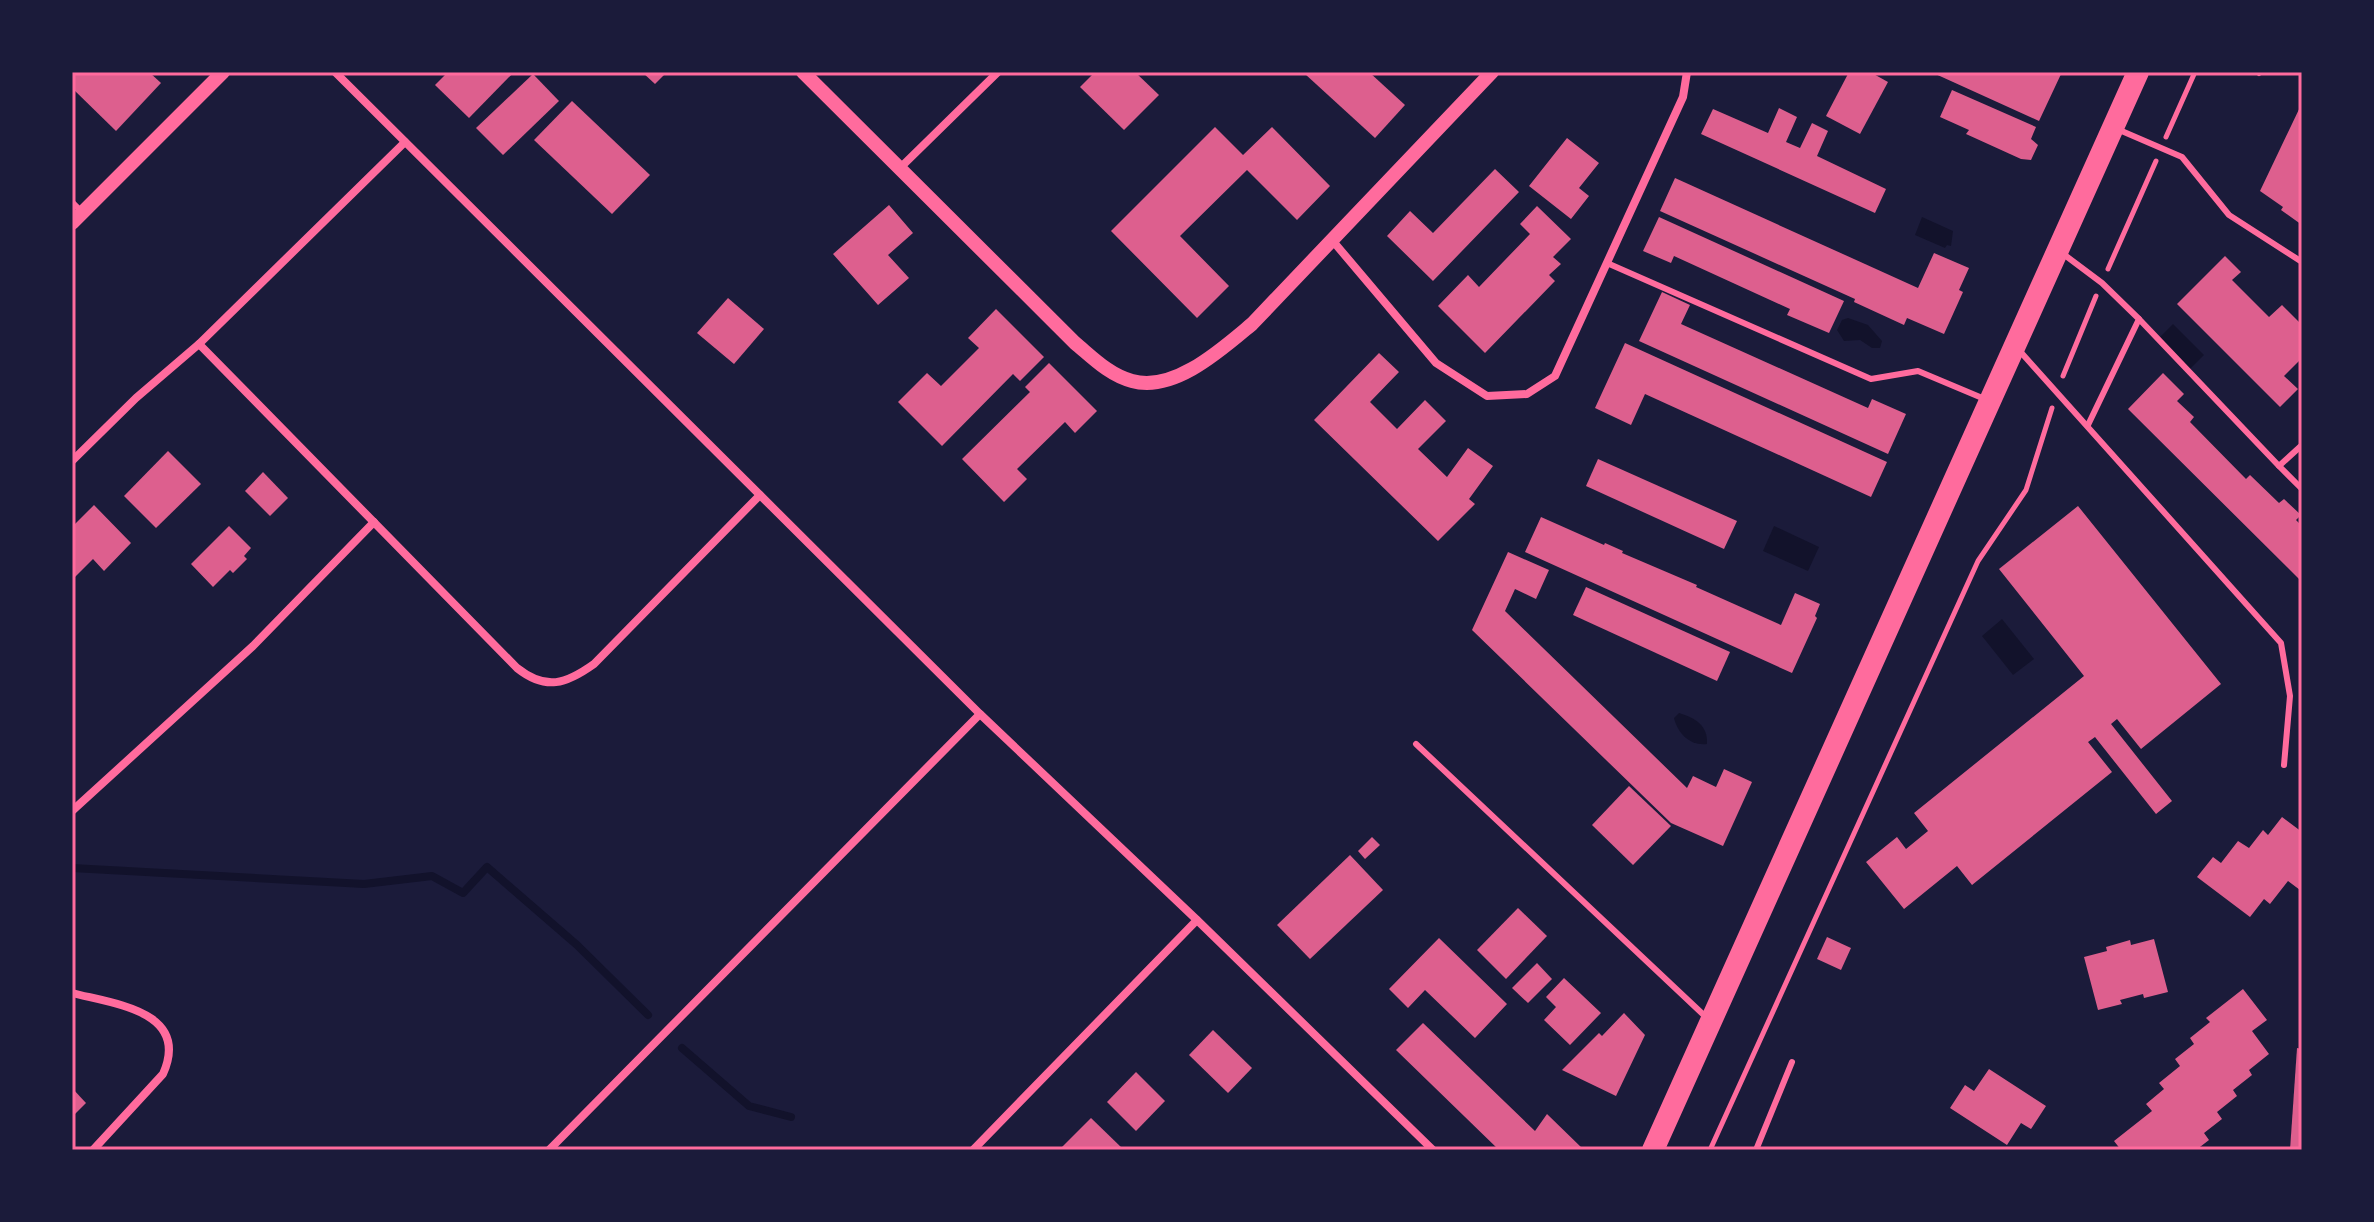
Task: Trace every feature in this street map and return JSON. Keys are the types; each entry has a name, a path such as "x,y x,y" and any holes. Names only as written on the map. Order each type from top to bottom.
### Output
{"highway":[{"path":"1653,1150 2138,72"}],"street":[{"path":"76,213 223,72"},
{"path":"335,72 980,714 1197,920 1429,1149"},
{"path":"803,72 1075,343 1106,369 1133,382 1159,383 1190,370 1252,324 1492,72"},
{"path":"900,168 998,72"},
{"path":"1332,240 1436,363 1487,396 1527,394 1555,376 1683,97 1687,72"},
{"path":"72,461 136,398 199,344 405,142"},
{"path":"199,344 517,668 544,683 561,682 577,676 594,664 760,495"},
{"path":"72,811 253,646 374,522"},
{"path":"549,1150 980,714"},
{"path":"973,1150 1197,920"},
{"path":"72,993 135,1009 162,1028 169,1042 169,1059 163,1074 93,1150"}],"lane":[{"path":"2114,127 2182,157 2229,215 2302,262"},
{"path":"2058,250 2102,283 2139,319 2302,489"},
{"path":"1607,263 1871,379 1918,371 1991,401"},
{"path":"2088,425 2139,319"},
{"path":"2015,347 2281,643 2290,696 2284,765"},
{"path":"2279,466 2302,445"},
{"path":"1416,744 1710,1022"},
{"path":"1756,1150 1792,1062"}],"path":[{"path":"2169,130 2195,72"},
{"path":"2113,257 2158,155"},
{"path":"1710,1150 1978,561 2026,490 2056,393 2094,301"}],"shaded area":[{"path":"1922,217 1953,231 1951,246 1945,248 1915,235"},
{"path":"1848,318 1868,325 1882,341 1880,348 1872,348 1860,340 1844,341 1837,330 1842,320"},
{"path":"2173,324 2204,355 2188,371 2157,340"},
{"path":"1774,526 1819,547 1808,571 1763,551"},
{"path":"2002,619 2034,659 2013,675 1982,636"},
{"path":"1679,713 1703,727 1707,744 1690,741 1682,734 1674,718"}],"building":[{"path":"72,72 149,72 161,83 116,131 72,88"},
{"path":"448,72 514,72 469,118 435,85"},
{"path":"642,72 667,72 655,84"},
{"path":"1095,72 1135,72 1159,95 1124,130 1080,87"},
{"path":"1369,72 1405,105 1375,138 1305,74"},
{"path":"1849,72 1870,72 1888,82 1860,134 1826,116"},
{"path":"1931,72 2015,73 2062,72 2039,121"},
{"path":"533,74 559,101 503,155 476,128"},
{"path":"1952,90 2036,127 2031,139 2038,145 2031,160 2021,159 1966,134 1969,130 1940,117"},
{"path":"572,101 650,175 612,214 534,140"},
{"path":"2302,103 2302,225 2260,191"},
{"path":"1779,108 1797,117 1786,142 1800,148 1812,123 1828,131 1817,156 1886,189 1875,213 1701,134 1713,109 1768,133"},
{"path":"1215,127 1243,155 1272,127 1330,186 1297,220 1247,170 1180,236 1229,286 1197,318 1111,231"},
{"path":"1567,138 1599,163 1579,188 1589,196 1571,219 1529,186"},
{"path":"1495,169 1519,192 1433,281 1387,236 1410,211 1433,233"},
{"path":"1675,178 1918,288 1934,253 1969,268 1959,290 1963,292 1944,334 1907,318 1904,325 1854,302 1855,299 1660,211"},
{"path":"889,205 913,233 888,255 909,278 878,305 833,254"},
{"path":"1537,206 1571,239 1553,257 1561,264 1549,275 1555,281 1485,353 1438,306 1468,275 1479,287 1530,234 1520,224"},
{"path":"1659,217 1844,301 1829,333 1787,315 1790,309 1674,256 1671,263 1643,251"},
{"path":"2225,256 2241,272 2232,280 2269,317 2282,305 2302,325 2302,358 2284,376 2298,389 2280,407 2177,304"},
{"path":"1662,292 1690,305 1681,324 1868,408 1872,399 1906,414 1888,454 1639,341"},
{"path":"728,298 764,329 734,364 697,333"},
{"path":"996,309 1044,357 1020,381 1013,374 942,446 898,402 927,373 941,386 979,348 968,338"},
{"path":"1625,343 1887,462 1871,497 1645,394 1631,425 1595,408"},
{"path":"1379,353 1399,372 1370,402 1397,429 1425,400 1446,421 1418,449 1447,477 1468,448 1493,466 1469,499 1475,504 1438,541 1314,420"},
{"path":"1049,363 1097,411 1075,433 1065,422 1017,469 1027,479 1004,502 962,459 1030,392 1025,387"},
{"path":"2163,373 2184,394 2177,401 2194,417 2190,422 2246,479 2250,475 2279,503 2284,499 2301,515 2296,520 2302,526 2302,582 2128,409"},
{"path":"168,451 201,484 156,528 124,496"},
{"path":"1598,459 1737,521 1724,549 1586,486"},
{"path":"263,472 288,498 270,516 245,491"},
{"path":"94,505 131,543 104,571 93,559 72,580 72,527"},
{"path":"2078,506 2221,684 2141,749 2117,719 2111,724 2172,801 2156,814 2095,737 2088,742 2112,772 1972,885 1957,866 1904,909 1866,862 1897,837 1906,849 1928,831 1914,813 2084,676 1999,569"},
{"path":"1541,517 1623,551 1781,625 1795,593 1820,604 1817,618 1792,673 1525,552"},
{"path":"229,526 251,548 244,556 247,559 213,587 191,564"},
{"path":"1508,552 1549,570 1536,599 1515,589 1505,611 1687,788 1693,776 1716,787 1724,769 1752,782 1723,846 1671,823 1472,630"},
{"path":"1586,587 1730,652 1717,681 1573,615"},
{"path":"1629,786 1671,826 1633,865 1592,825"},
{"path":"2282,817 2302,832 2302,888 2300,890 2288,881 2270,904 2264,899 2250,917 2197,877 2213,857 2221,863 2238,841 2249,848 2263,830 2268,835"},
{"path":"1372,837 1380,845 1365,859 1358,851"},
{"path":"1350,855 1383,890 1310,959 1277,925"},
{"path":"1518,908 1547,936 1506,979 1477,950"},
{"path":"1827,937 1851,948 1841,970 1817,959"},
{"path":"1439,938 1507,1004 1475,1038 1425,990 1408,1008 1389,989"},
{"path":"2154,939 2168,992 2144,998 2143,994 2098,1010 2084,957 2130,940 2131,945"},
{"path":"1537,963 1552,979 1528,1003 1512,988"},
{"path":"1564,978 1601,1013 1570,1045 1544,1020 1556,1007 1546,997"},
{"path":"2243,989 2267,1020 2252,1031 2269,1054 2249,1070 2252,1075 2233,1090 2237,1096 2217,1112 2222,1119 2204,1133 2209,1140 2196,1150 2121,1150 2114,1141 2152,1111 2146,1104 2164,1089 2159,1083 2180,1066 2175,1059 2194,1044 2190,1038 2210,1022 2206,1018"},
{"path":"1624,1013 1645,1035 1616,1096 1562,1070 1599,1033 1602,1036"},
{"path":"1423,1023 1535,1131 1547,1114 1584,1150 1499,1150 1396,1050"},
{"path":"1213,1030 1252,1068 1228,1093 1189,1055"},
{"path":"2297,1048 2302,1049 2302,1150 2290,1150"},
{"path":"1989,1069 2046,1106 2031,1129 2021,1123 2007,1145 1950,1108 1965,1085 1974,1091"},
{"path":"1136,1072 1165,1101 1136,1131 1107,1102"},
{"path":"72,1088 86,1103 72,1117"},
{"path":"1091,1118 1124,1150 1065,1150 1062,1147"}],"waterway":[{"path":"72,868 364,884 432,876 463,893 487,867 577,945 648,1015"},
{"path":"682,1048 749,1106 791,1117"}]}
